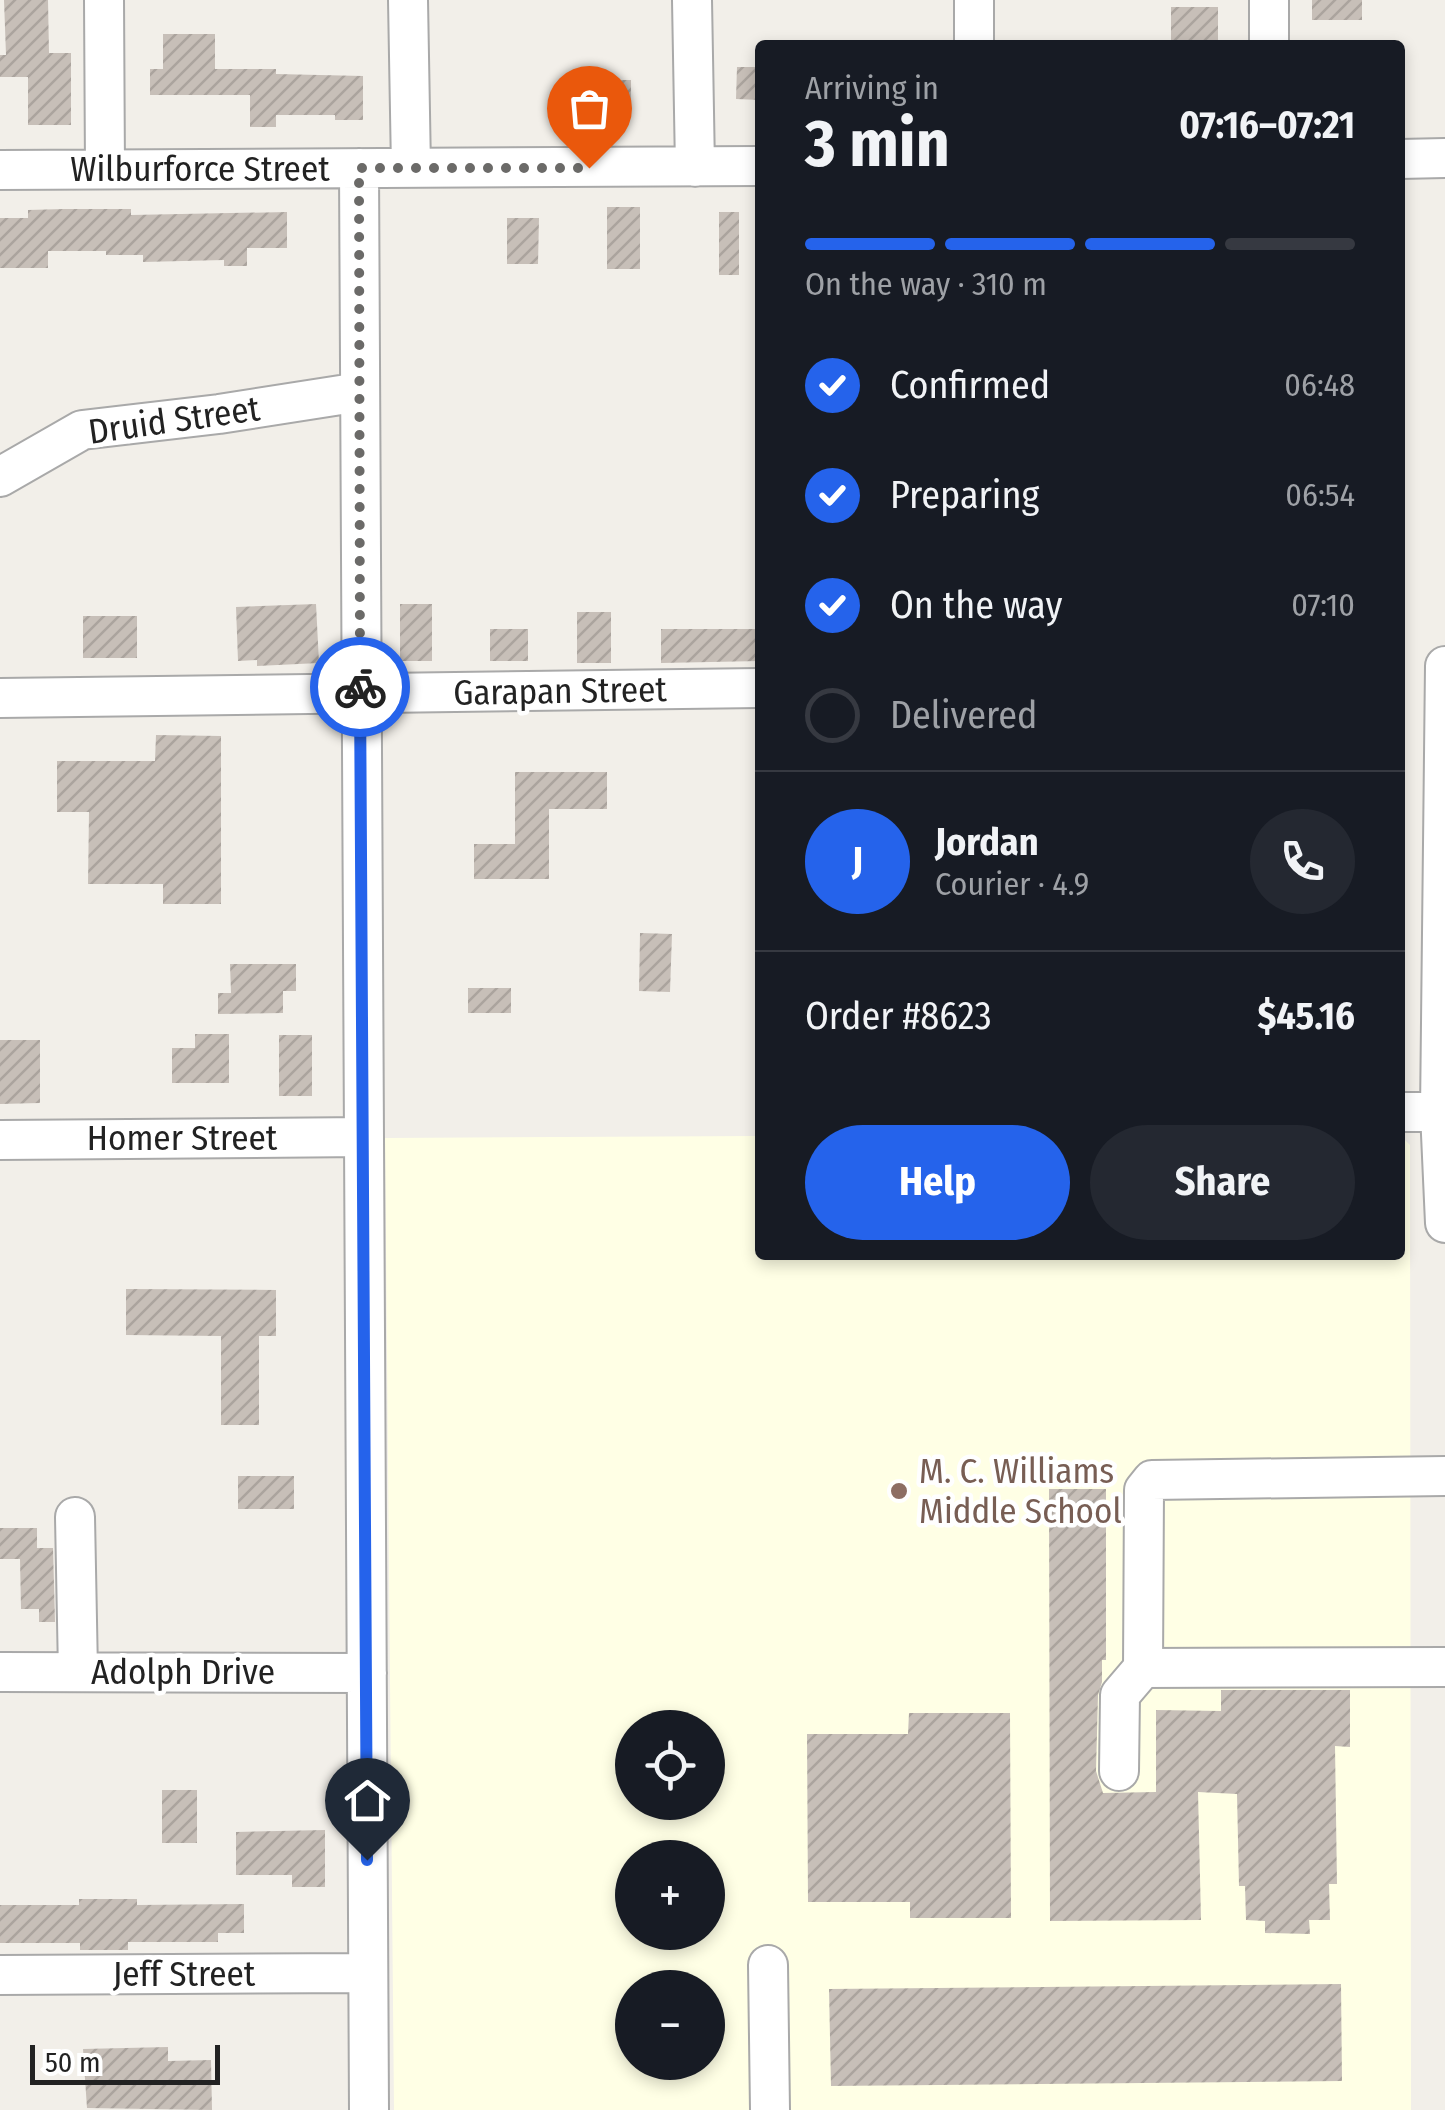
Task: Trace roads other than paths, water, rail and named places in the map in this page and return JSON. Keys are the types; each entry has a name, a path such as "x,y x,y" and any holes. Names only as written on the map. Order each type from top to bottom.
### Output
{"street":[{"path":"104,0 105,169"},
{"path":"408,0 412,168"},
{"path":"692,0 695,167"},
{"path":"974,0 974,40"},
{"path":"1269,0 1269,40"},
{"path":"1405,159 1445,158"},
{"name":"Wilburforce Street","path":"0,170 755,166"},
{"path":"359,168 370,2110"},
{"name":"Druid Street","path":"0,477 82,430 360,392"},
{"path":"1445,666 1440,1112 1445,1223"},
{"name":"Garapan Street","path":"0,698 755,688"},
{"path":"1405,1112 1440,1112"},
{"name":"Homer Street","path":"0,1140 364,1136"},
{"path":"1118,1772 1120,1695 1143,1668 1144,1490 1152,1480 1445,1476"},
{"path":"75,1517 78,1672"},
{"path":"1143,1668 1445,1667"},
{"name":"Adolph Drive","path":"0,1672 367,1673"},
{"path":"768,1965 770,2110"},
{"name":"Jeff Street","path":"0,1975 368,1973"}],"place":[{"name":"M. C. Williams Middle School","path":"899,1491"}]}
